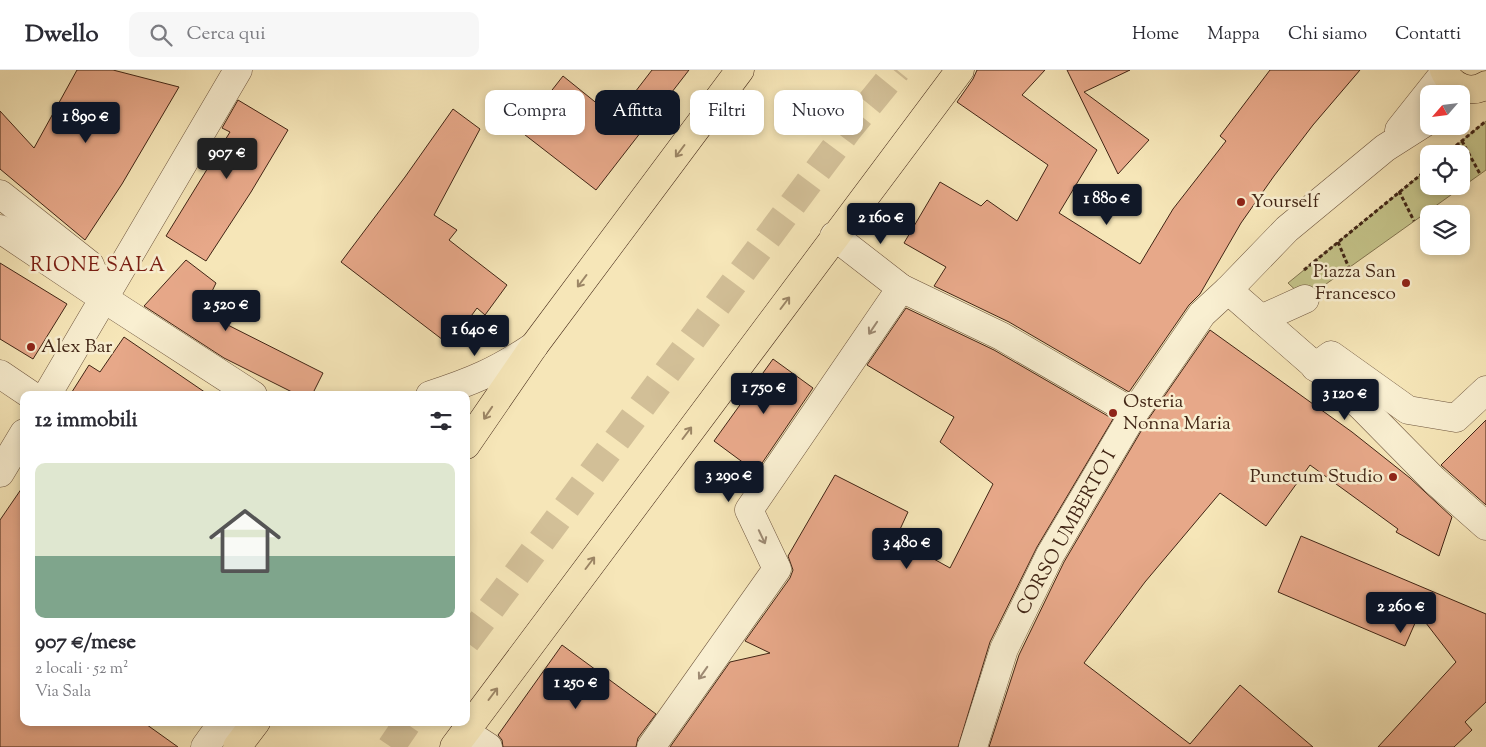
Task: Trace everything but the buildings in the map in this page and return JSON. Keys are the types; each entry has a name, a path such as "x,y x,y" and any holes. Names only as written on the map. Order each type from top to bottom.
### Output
{"main road":[{"path":"470,439 534,346 740,70"},
{"path":"470,726 834,236 960,70"},
{"path":"1444,71 1456,86 1474,91"},
{"path":"237,747 253,726"},
{"path":"460,739 470,726"}],"street":[{"path":"49,391 238,70"},
{"name":"CORSO UMBERTO I","path":"1386,148 1444,71"},
{"name":"CORSO UMBERTO I","path":"973,747 1004,649 1050,555 1134,413 1202,314 1287,229 1386,148 1420,126"},
{"path":"0,194 90,265 103,298"},
{"path":"0,229 247,391"},
{"path":"834,236 901,288 1001,336 1134,413"},
{"path":"652,747 776,569 749,510 901,288"},
{"path":"1228,290 1361,406 1434,480 1486,526"},
{"path":"1261,319 1305,299"},
{"path":"442,391 492,373 534,346"},
{"path":"1315,367 1330,355 1408,410 1456,418 1486,390"},
{"path":"0,374 26,391"},
{"path":"0,473 20,440"},
{"path":"205,747 220,726"},
{"path":"460,739 488,747"}],"path":[{"path":"1457,145 1486,121"},
{"path":"1462,141 1480,174"},
{"path":"1302,271 1420,175"},
{"path":"1399,191 1414,221"},
{"path":"1338,242 1349,268"}],"shaded area":[{"path":"1486,121 1486,170 1470,181 1470,145 1457,145"},
{"path":"1420,175 1420,195 1451,195 1437,205 1420,205 1420,217 1305,299 1288,283"}],"tunnel":[{"path":"470,637 848,130 897,70"},
{"path":"391,747 405,726"}],"place":[{"name":"Yourself","path":"1241,202"},
{"name":"Piazza San Francesco","path":"1406,283"},
{"name":"Alex Bar","path":"31,347"},
{"name":"Osteria Nonna Maria","path":"1113,413"},
{"name":"Punctum Studio","path":"1393,477"}],"district":[{"name":"RIONE SALA","path":"98,266"}]}
